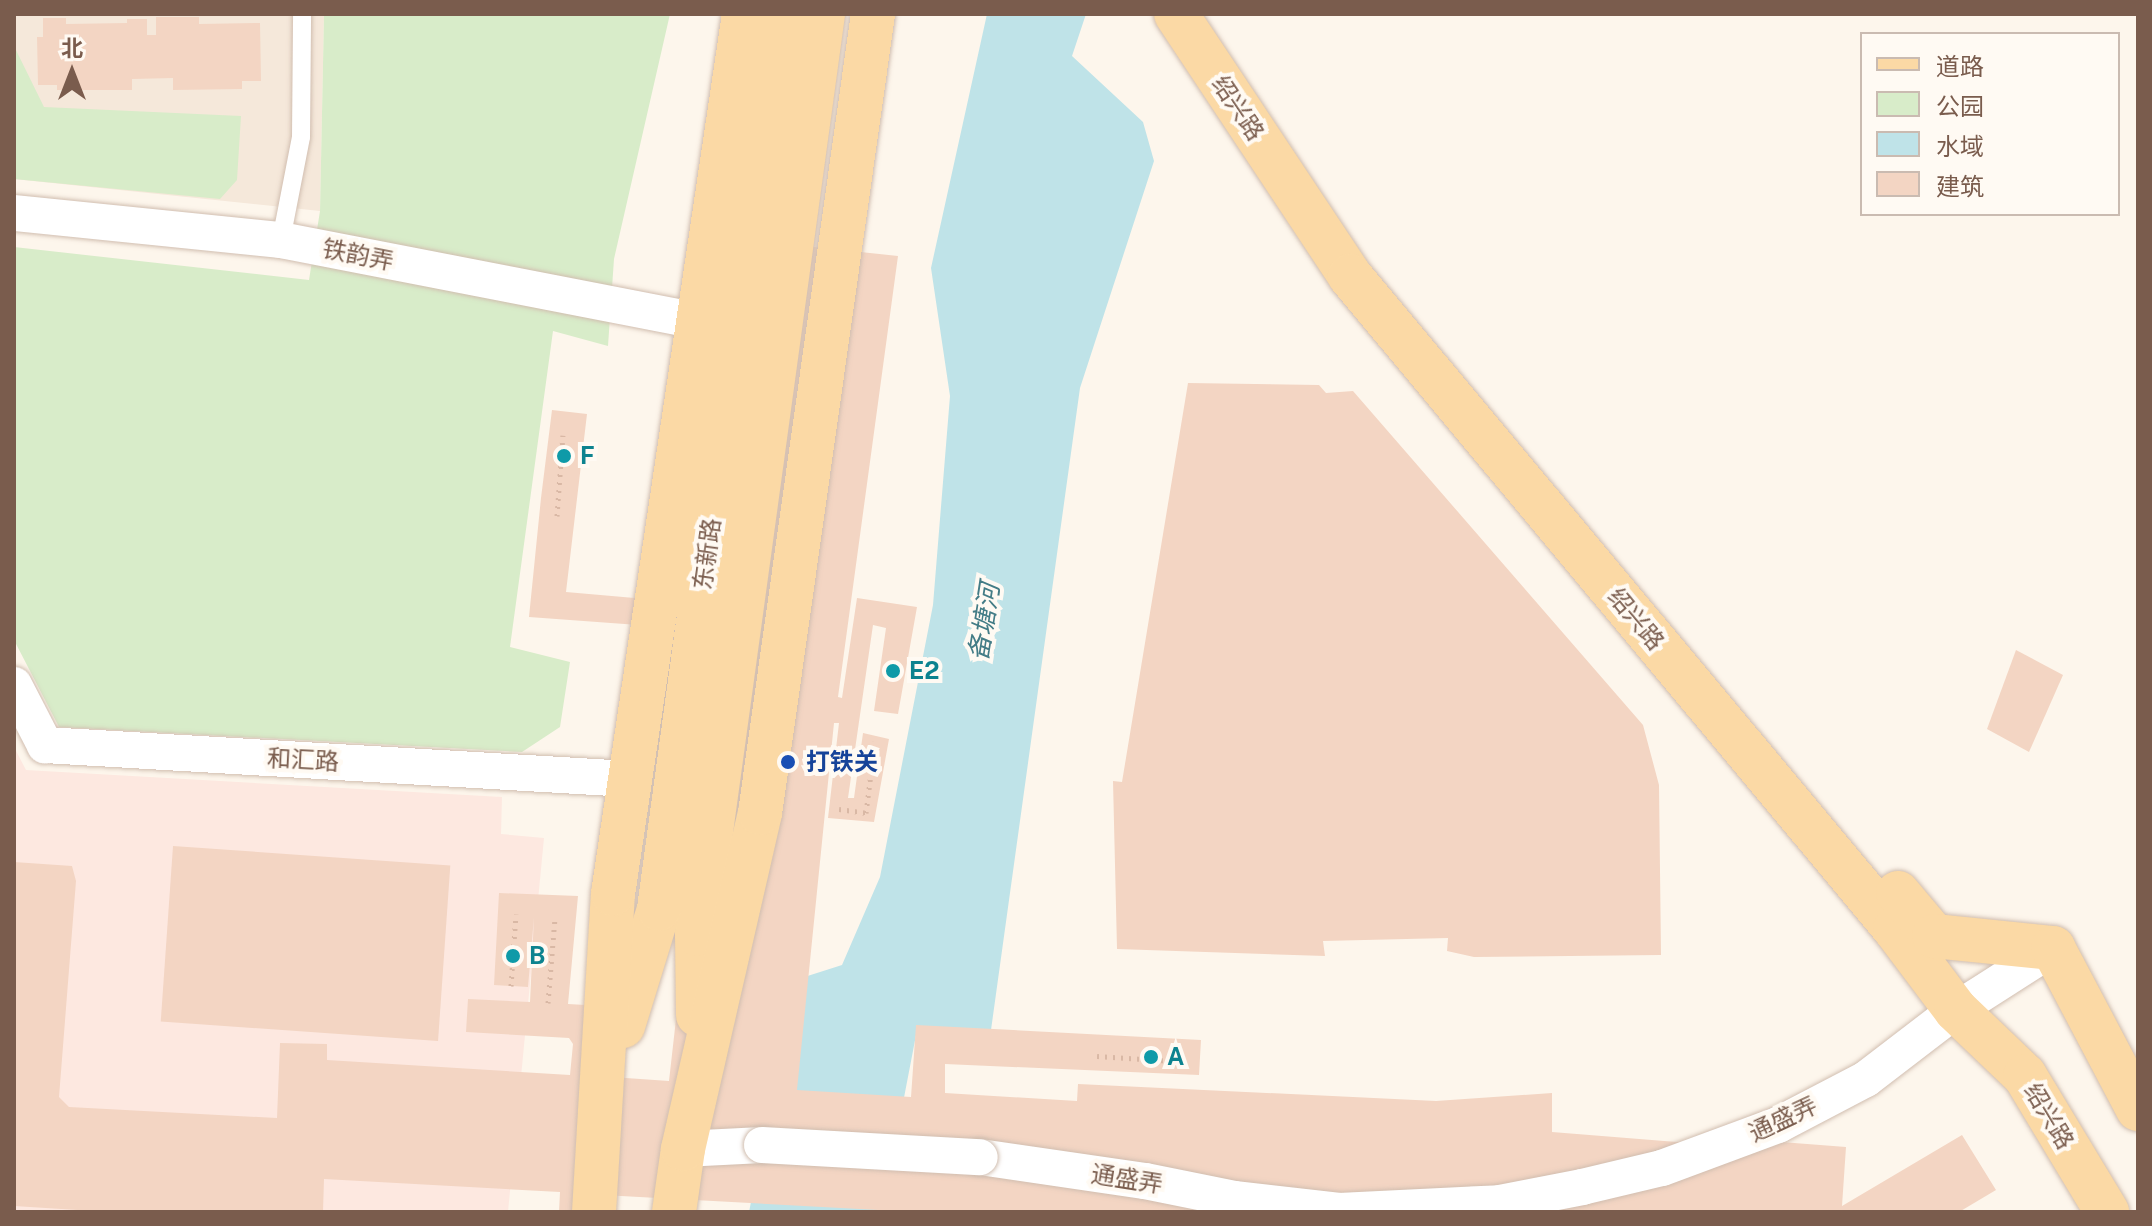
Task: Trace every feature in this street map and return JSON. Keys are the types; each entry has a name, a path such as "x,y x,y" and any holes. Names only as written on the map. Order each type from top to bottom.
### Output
{"main road":[{"name":"东新路","path":"594,1212 604,1087 613,894 744,14"},
{"name":"东新路","path":"700,1085 697,934 782,162 781,14"},
{"name":"东新路","path":"604,1087 659,909 782,162 823,14"},
{"name":"东新路","path":"674,1212 683,1149 760,813 873,14"},
{"name":"绍兴路","path":"1176,14 1350,276 1895,929 1956,1010 2025,1076 2107,1212"},
{"name":"绍兴路","path":"1213,14 1379,264 1934,936 2053,948"},
{"path":"2053,948 2138,1109"}],"street":[{"name":"铁韵弄","path":"14,213 281,240 698,321"},
{"name":"和汇路","path":"14,685 45,745 629,779"},
{"name":"通盛弄","path":"683,1149 762,1145 980,1157 1145,1181 1234,1199 1339,1211 1500,1203 1662,1168 1778,1125 1866,1079 1956,1010 2053,948"}],"lane":[{"path":"281,240 301,137 302,14"}],"path":[{"path":"557,516 563,435"},
{"path":"839,809 866,813 875,742"},
{"path":"511,986 516,914"},
{"path":"548,1003 555,917"},
{"path":"1097,1056 1173,1061"}],"shaded area":[{"path":"14,14 324,14 320,211 14,179"},
{"path":"14,747 26,770 502,797 501,834 544,838 508,1212 14,1212"}],"green space":[{"path":"324,14 670,14 614,259 608,346 553,331 510,647 570,662 560,727 522,752 59,727 14,640 14,247 309,280 320,211"},
{"path":"14,46 44,107 241,116 237,180 220,199 14,179"}],"water":[{"name":"备塘河","path":"987,14 1086,14 1072,56 1143,122 1154,161 1080,388 991,1030 917,1030 882,1212 749,1212 795,980 842,965 880,877 933,605 950,396 931,268"}],"building":[{"path":"156,17 199,17 199,24 260,23 261,81 242,81 242,89 173,90 173,78 132,79 132,90 57,90 57,85 38,85 37,37 43,37 43,18 66,18 66,24 127,23 127,19 147,19 147,35 156,35"},
{"name":"打铁关","path":"767,242 898,256 838,697 842,698 857,598 917,607 898,714 874,711 886,628 873,625 848,798 854,798 863,733 889,739 874,822 828,818 839,723 834,723 797,1090 911,1097 916,1025 1201,1040 1199,1075 945,1064 945,1093 1077,1101 1078,1084 1436,1101 1552,1093 1552,1132 1739,1147 1743,1139 1846,1147 1842,1206 1962,1135 1996,1190 1959,1212 915,1212 584,1194 583,1212 559,1212 560,1192 324,1179 323,1212 109,1212 14,1206 14,862 72,866 76,881 59,1097 69,1107 277,1118 280,1043 327,1044 327,1060 570,1075 573,1044 569,1038 466,1032 468,999 530,1002 534,917 528,987 494,985 499,893 578,896 568,1004 603,1006 597,1076 669,1081 720,631 529,617 541,498 552,410 587,414 566,592 726,606"},
{"path":"1188,383 1319,385 1326,393 1353,391 1643,725 1659,785 1661,955 1474,957 1447,951 1448,938 1323,941 1325,956 1117,949 1113,781 1122,782"},
{"path":"2016,650 2063,675 2029,752 1987,729"},
{"path":"173,846 450,865 438,1041 161,1022"}],"place":[{"name":"F","path":"564,456"},
{"name":"E2","path":"893,671"},
{"name":"打铁关","path":"788,762"},
{"name":"B","path":"513,956"},
{"name":"A","path":"1151,1057"}]}
